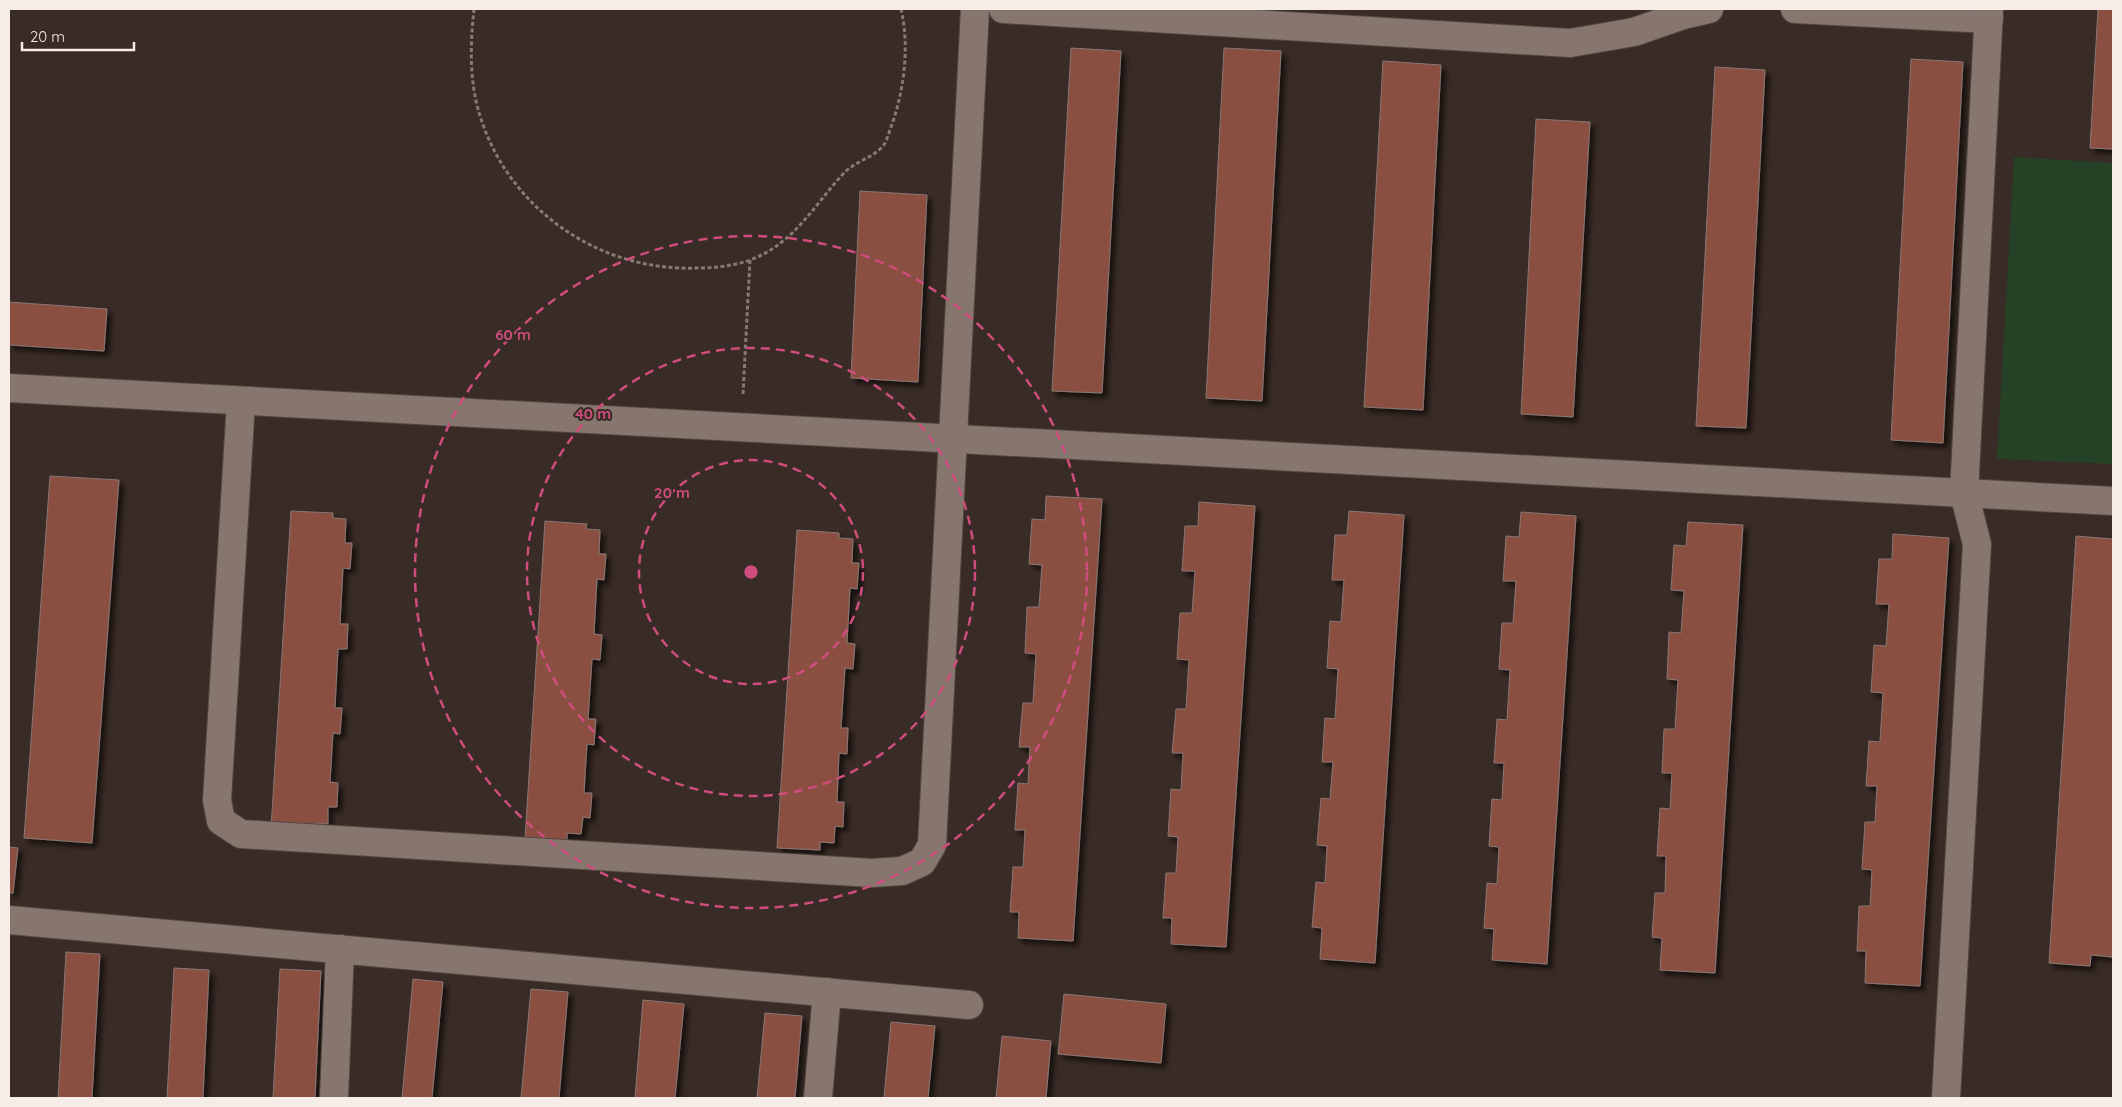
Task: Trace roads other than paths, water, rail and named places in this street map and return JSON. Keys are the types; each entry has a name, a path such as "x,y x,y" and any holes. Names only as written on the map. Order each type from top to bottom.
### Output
{"street":[{"path":"241,401 217,800 220,821 240,834 872,873 902,871 922,862 932,845 975,9"},
{"path":"1003,9 1570,43 1634,32 1683,15 1709,9"},
{"path":"1795,9 1989,14 1964,493 1977,544 1946,1098"},
{"path":"9,388 2113,501"},
{"path":"9,920 969,1005"},
{"path":"334,1098 340,949"},
{"path":"818,1098 827,992"}]}
